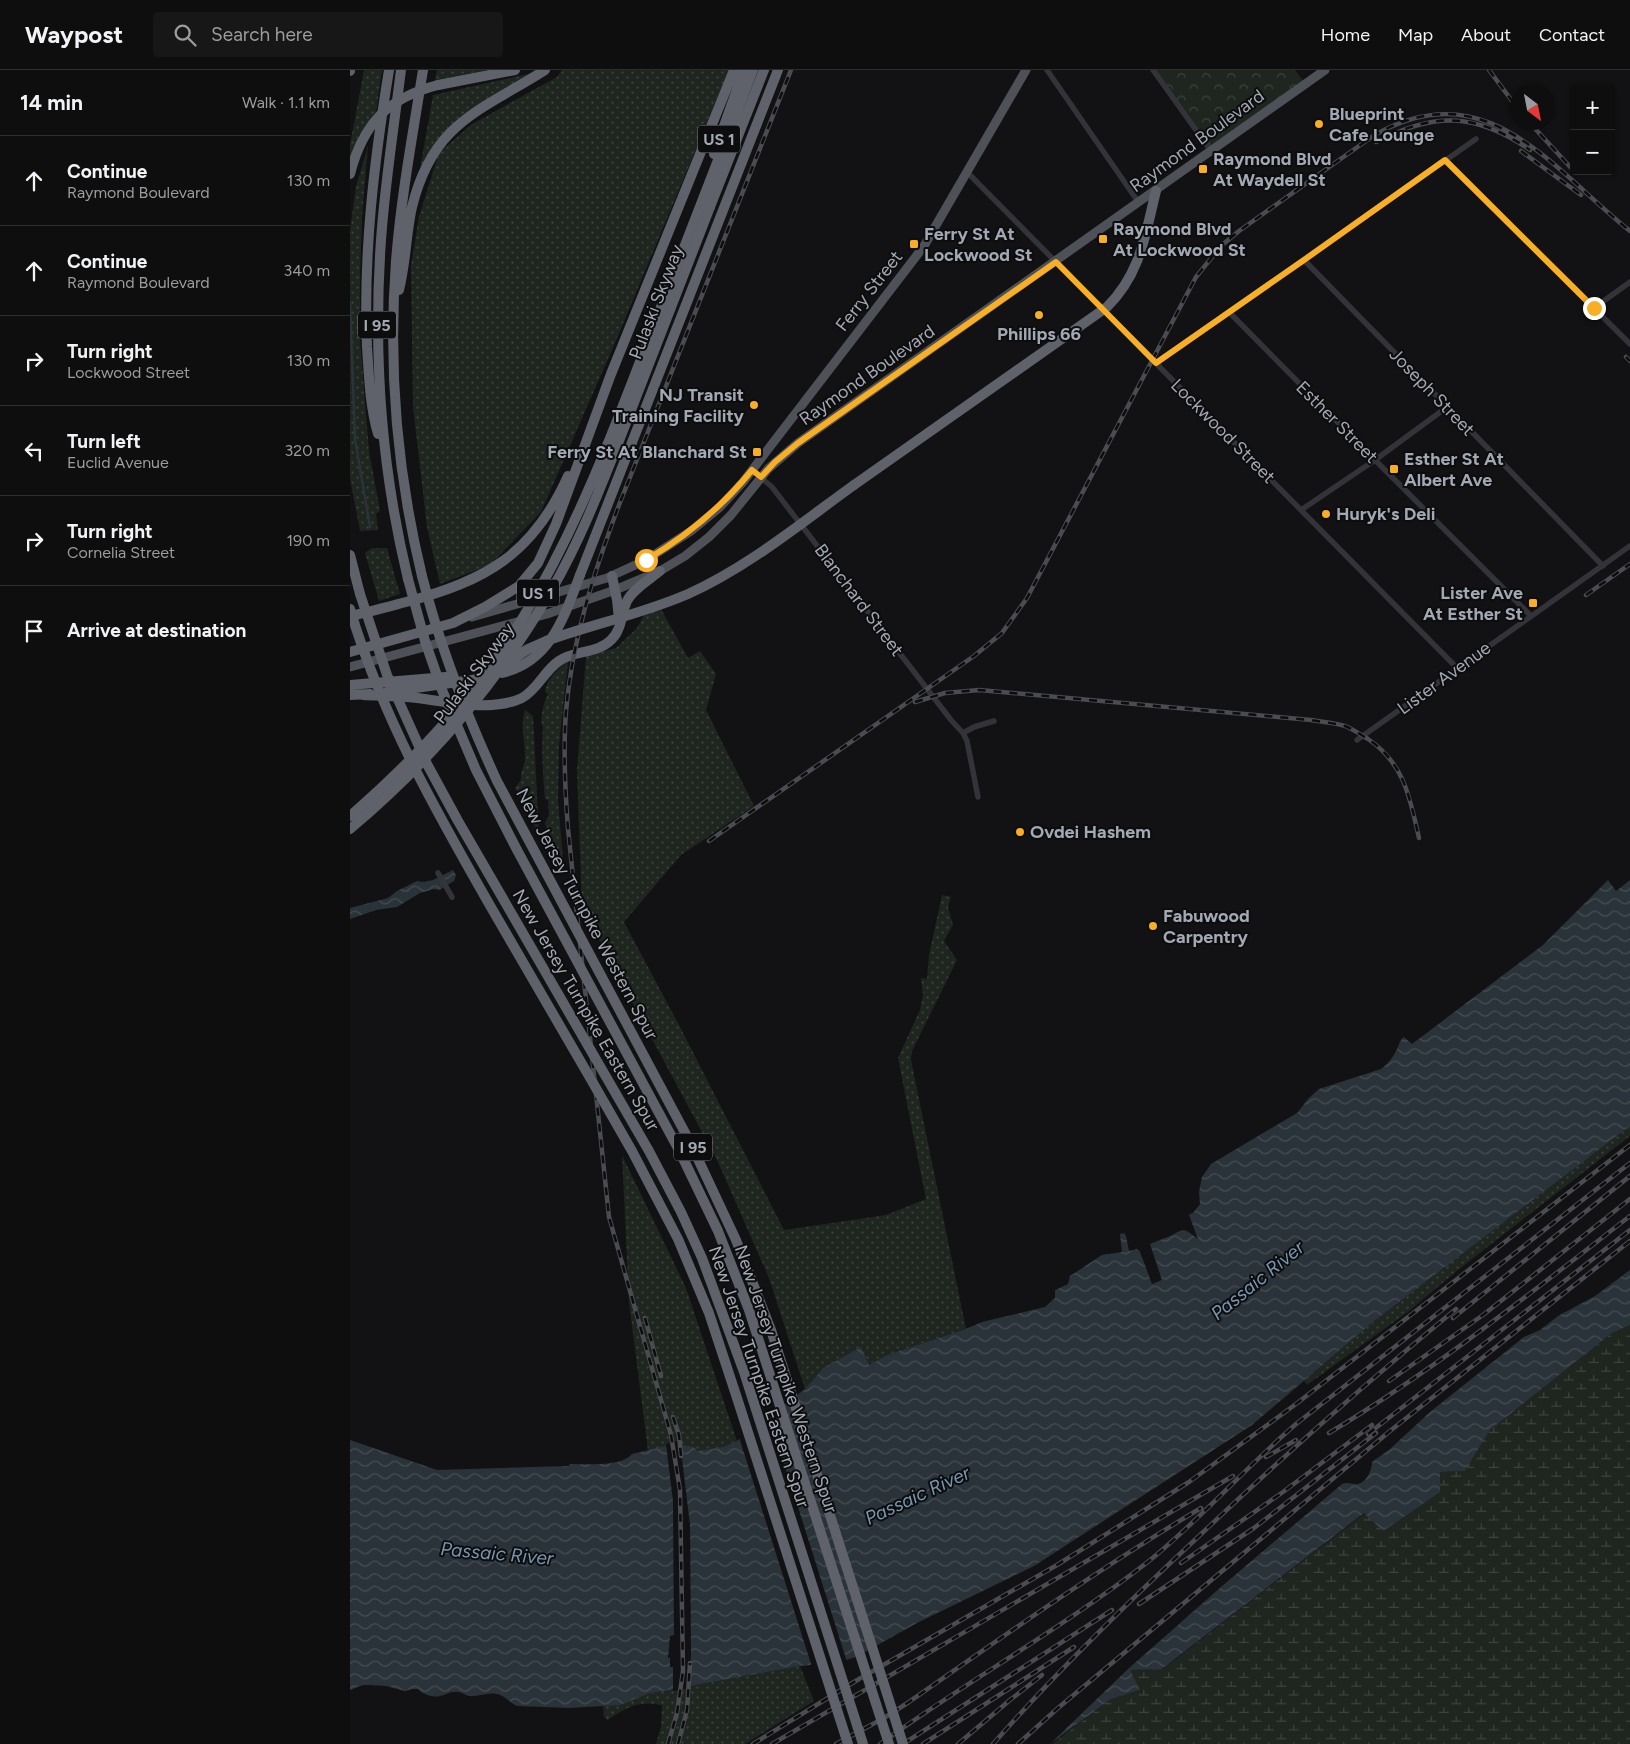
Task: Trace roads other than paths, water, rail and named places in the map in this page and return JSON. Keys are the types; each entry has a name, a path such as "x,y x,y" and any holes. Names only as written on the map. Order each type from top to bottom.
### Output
{"highway":[{"path":"385,459 372,416 366,298 372,196 378,136 389,70"},
{"name":"New Jersey Turnpike Western Spur","path":"401,70 385,194 378,280 378,358 385,459 396,526 425,641 442,690 476,770 511,840 680,1152 704,1200 732,1264 766,1358 888,1744"},
{"name":"New Jersey Turnpike Western Spur","path":"423,70 402,209 396,259 394,310 394,378 399,446 407,505 422,576 450,672 496,781 690,1142 715,1192 744,1258 778,1351 903,1744"},
{"path":"350,174 361,142 378,116 389,106 407,95 438,86 515,70"},
{"path":"394,310 404,270 412,208 422,175 436,148 450,132 468,117 545,70"},
{"path":"350,652 453,623 506,595 524,581 538,563 556,524 611,374 734,70"},
{"name":"US 1","path":"696,210 744,70"},
{"path":"696,210 753,70"},
{"path":"722,176 764,70"},
{"name":"US 1","path":"722,176 770,70"},
{"path":"350,685 512,670 528,661 551,641 562,621 778,70"},
{"name":"Pulaski Skyway","path":"350,829 385,799 422,763 464,716 502,670 552,590 588,517 722,176"},
{"path":"364,695 475,680 502,670 528,649 546,641 660,605 705,586 750,558 1104,310 1124,288 1137,264 1145,240 1156,191"},
{"name":"Pulaski Skyway","path":"350,816 400,770 455,711 499,654 525,615 564,544 597,473 696,210"},
{"path":"350,616 454,588 491,570 515,552 537,527 561,490 602,391 611,374"},
{"name":"New Jersey Turnpike Eastern Spur","path":"350,555 360,594 388,675 427,764 649,1152 681,1212 702,1258 741,1363 863,1744"},
{"path":"350,695 415,698 466,704 495,704 511,702 521,698 532,691 550,668 559,661 608,643 616,634 628,598 660,571"},
{"path":"612,576 619,627"},
{"name":"New Jersey Turnpike Eastern Spur","path":"350,610 377,686 413,768 463,859 636,1158 684,1252 730,1375 848,1744"},
{"path":"350,646 387,642"}],"main road":[{"name":"Ferry Street","path":"752,470 924,246 1026,70"},
{"name":"Raymond Boulevard","path":"350,667 530,619 615,590 660,571 685,556 717,530 737,509 761,477 775,462 798,443 1325,70"},
{"path":"453,623 612,576 646,560 691,531 720,507 752,470"}],"street":[{"path":"1047,70 1139,203"},
{"path":"1153,70 1211,151"},
{"path":"1156,363 1476,139"},
{"path":"1445,160 1630,344"},
{"name":"Lockwood Street","path":"968,173 1457,668"},
{"name":"Joseph Street","path":"1304,260 1603,566"},
{"path":"1594,308 1630,282"},
{"name":"Esther Street","path":"1229,312 1531,616"},
{"path":"1302,510 1447,407"},
{"name":"Blanchard Street","path":"752,470 772,487 937,702 963,733 969,749 978,798"},
{"name":"Lister Avenue","path":"1357,740 1630,546"},
{"path":"963,733 974,727 994,721"},
{"path":"438,873 452,897"}],"water":[{"path":"453,870 456,875 454,881 439,890 434,889 420,893 397,907 376,910 350,919 350,908 388,898 417,881 433,880"},
{"name":"Passaic River","path":"1608,880 1616,891 1630,880 1630,1126 1373,1322 1252,1425 1034,1566 917,1623 856,1657 839,1662 800,1666 647,1694 620,1705 569,1708 517,1706 502,1696 494,1694 469,1696 461,1692 455,1692 434,1696 425,1694 418,1689 405,1691 386,1686 370,1685 363,1685 350,1690 350,1440 437,1470 603,1464 620,1461 632,1454 674,1444 694,1447 697,1451 723,1447 737,1441 805,1389 823,1368 861,1347 869,1365 887,1355 982,1322 1045,1307 1055,1298 1055,1290 1068,1284 1070,1276 1102,1255 1122,1252 1120,1234 1124,1233 1126,1236 1129,1251 1137,1249 1140,1252 1152,1284 1162,1280 1150,1244 1182,1230 1187,1231 1198,1239 1189,1215 1200,1204 1199,1192 1202,1177 1211,1164 1297,1113 1319,1089 1381,1069 1393,1056 1404,1037 1412,1044 1543,945"},
{"path":"1630,1270 1630,1325 1612,1333 1490,1430 1465,1471 1440,1472 1440,1492 1383,1531 1364,1513 1162,1669 1130,1670 1140,1690 1111,1699 1050,1744 1128,1669 1342,1484 1359,1484 1365,1480 1370,1473 1372,1462 1390,1449 1430,1412 1524,1337 1540,1330 1558,1316 1595,1296"}],"waterway":[{"path":"350,302 355,439 370,527"}],"railway":[{"path":"668,1744 677,1713 683,1671 680,1490 671,1435 609,1217 568,829 565,770 566,711 573,658 585,606 610,530 791,70"},
{"path":"1489,70 1510,98"},
{"path":"709,841 974,656 1002,633 1027,598 1196,277 1221,246 1239,231 1373,136 1413,119 1450,114 1483,120 1514,135 1544,156 1630,231"},
{"path":"1376,142 1417,125 1436,121 1454,121 1491,128 1530,150"},
{"path":"1536,130 1570,167"},
{"path":"1521,151 1581,195"},
{"path":"1626,357 1630,361"},
{"path":"1586,595 1630,564"},
{"path":"915,702 945,693 979,690 1311,720 1345,726 1368,739 1380,749 1398,771 1409,796 1419,838"},
{"path":"753,1744 859,1679 1057,1565 1189,1482 1296,1404 1630,1145"},
{"path":"880,1744 1083,1609 1149,1561 1187,1528 1296,1424 1630,1163"},
{"path":"1453,1318 1630,1176"},
{"path":"1389,1381 1483,1315 1630,1199"},
{"path":"1329,1433 1445,1356 1630,1216"},
{"path":"1368,1434 1630,1230"},
{"path":"1018,1744 1058,1708 1390,1431 1630,1241"},
{"path":"993,1744 1067,1664 1171,1562 1325,1421 1456,1309"},
{"path":"645,1318 661,1376"},
{"path":"673,1417 679,1435 681,1456"},
{"path":"1181,1563 1283,1492 1372,1425"},
{"path":"1139,1604 1254,1528 1376,1433"},
{"path":"1266,1457 1296,1440"},
{"path":"772,1744 1233,1476"},
{"path":"836,1744 909,1702 1090,1578 1201,1508"},
{"path":"903,1744 1112,1610"},
{"path":"923,1744 1074,1647"},
{"path":"678,1744 687,1710 690,1663"},
{"path":"958,1744 1042,1675"}],"place":[{"name":"Blueprint Cafe Lounge","path":"1319,124"},
{"name":"Raymond Blvd At Waydell St","path":"1203,169"},
{"name":"Raymond Blvd At Lockwood St","path":"1103,239"},
{"name":"Ferry St At Lockwood St","path":"914,244"},
{"name":"Phillips 66","path":"1039,315"},
{"name":"NJ Transit Training Facility","path":"754,405"},
{"name":"Ferry St At Blanchard St","path":"757,452"},
{"name":"Esther St At Albert Ave","path":"1394,469"},
{"name":"Huryk's Deli","path":"1326,514"},
{"name":"Lister Ave At Esther St","path":"1533,603"},
{"name":"Ovdei Hashem","path":"1020,832"},
{"name":"Fabuwood Carpentry","path":"1153,926"}]}
